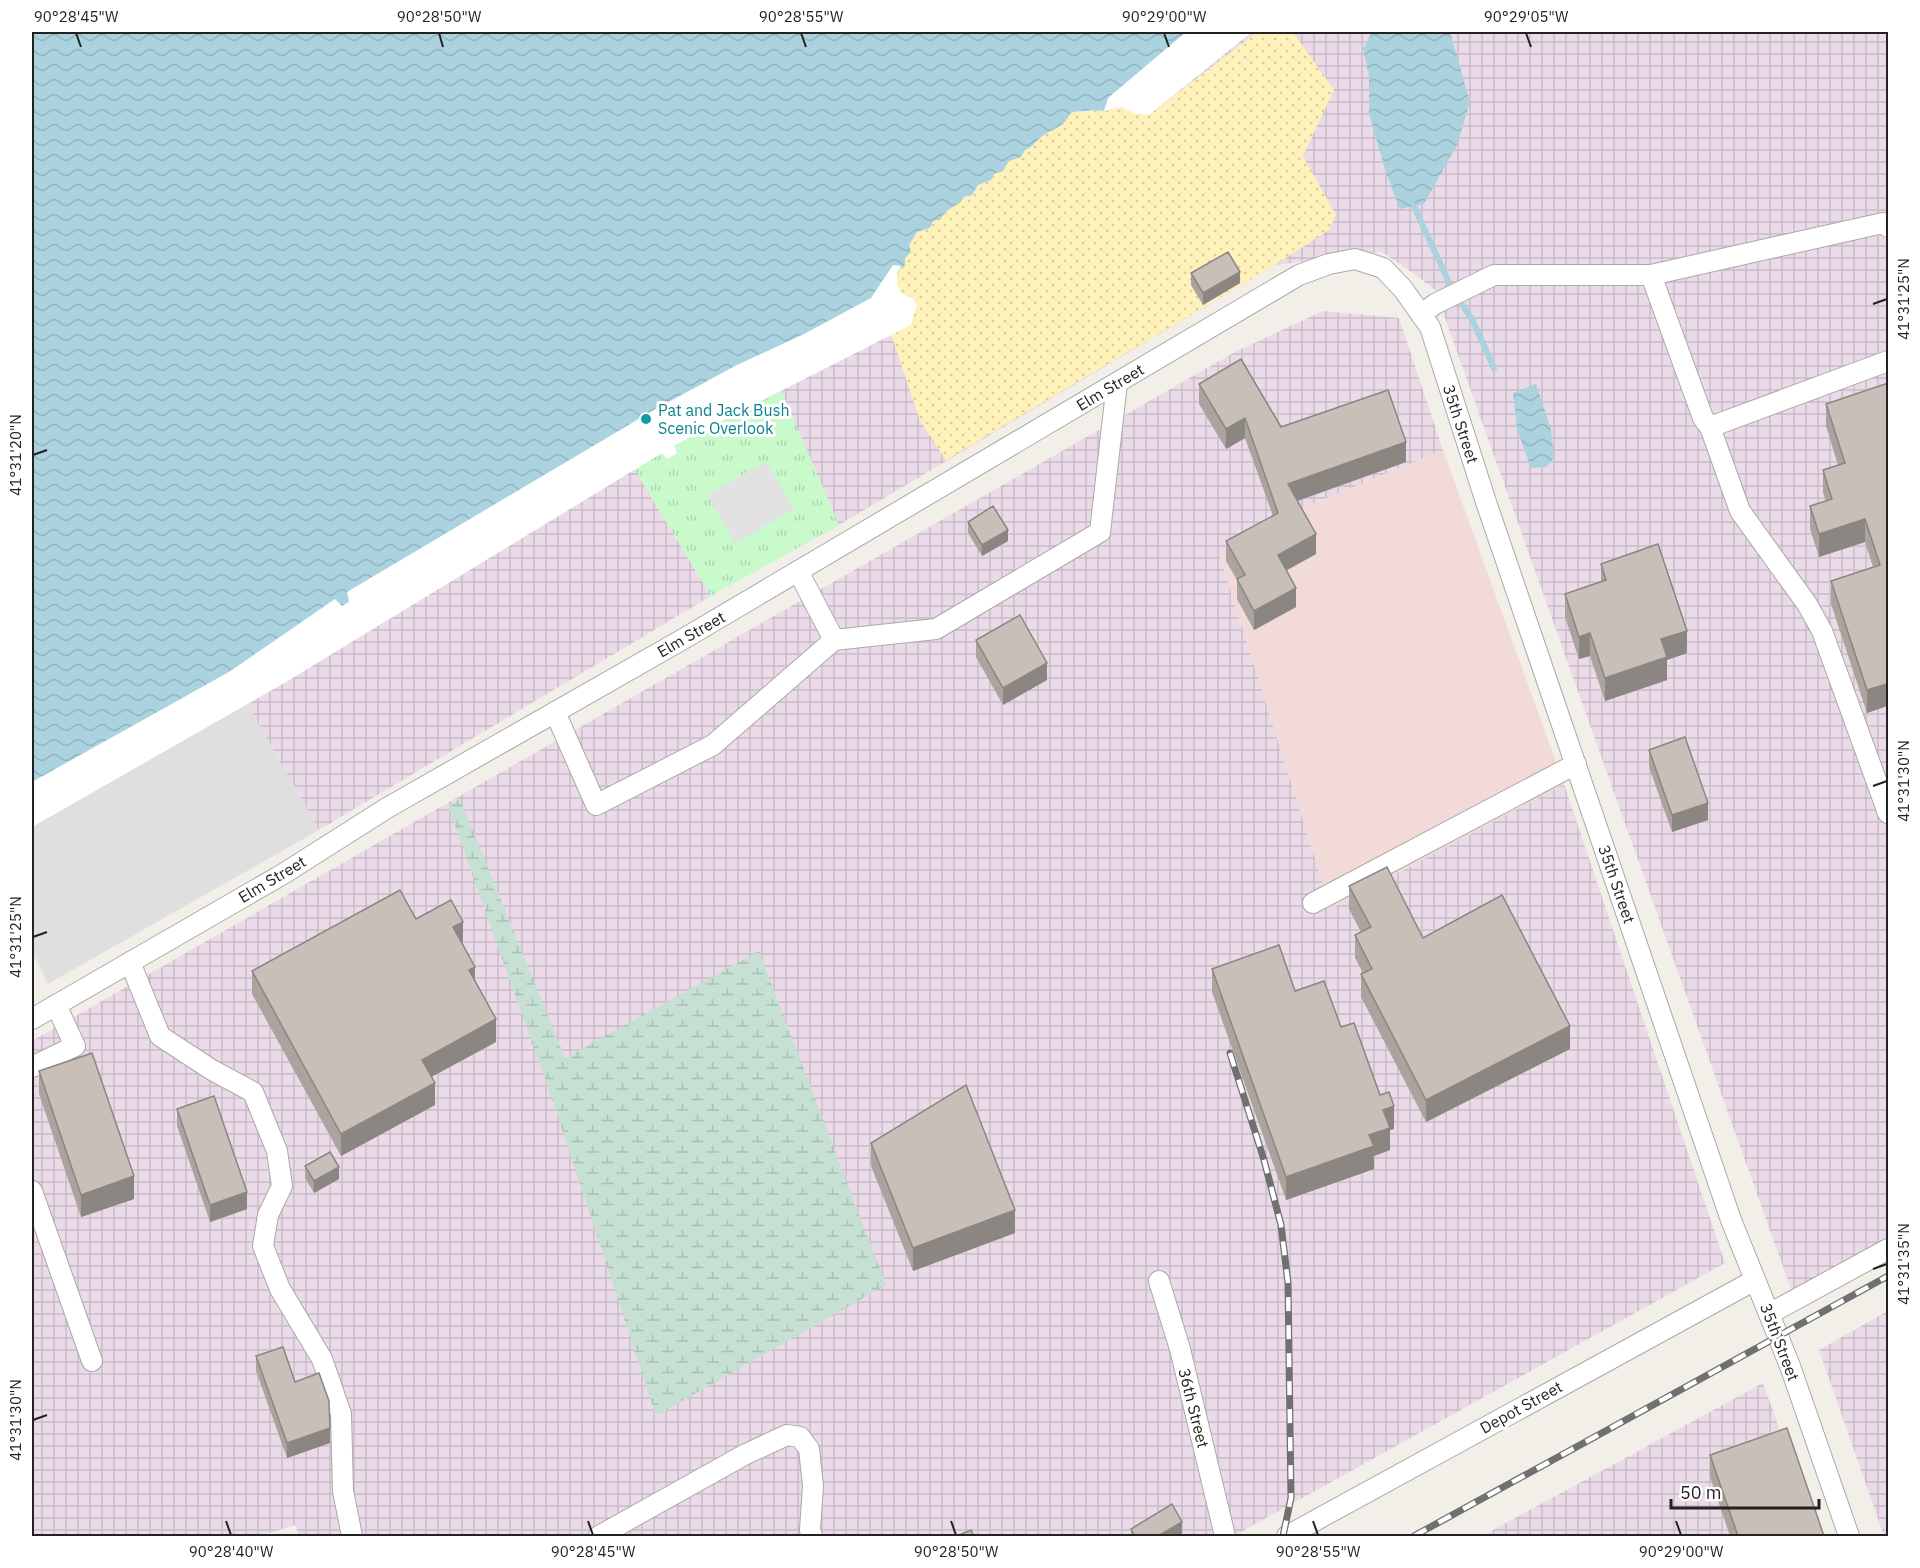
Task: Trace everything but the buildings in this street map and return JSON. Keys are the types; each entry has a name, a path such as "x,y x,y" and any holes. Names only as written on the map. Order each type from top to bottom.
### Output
{"street":[{"path":"1421,315 1435,304 1494,275 1651,275 1883,223 1888,227"},
{"name":"35th Street","path":"1355,259 1383,268 1403,289 1430,327 1486,502 1731,1221 1790,1366 1850,1536"},
{"name":"Elm Street","path":"32,1019 283,874 387,808 798,571 1299,275 1329,264 1355,259"},
{"path":"1651,275 1740,512 1807,604 1822,631 1888,813"},
{"path":"1710,427 1888,361"},
{"path":"555,712 596,805 713,745 834,640 936,629 1100,532 1117,383"},
{"path":"798,571 834,640"},
{"path":"1313,903 1576,764"},
{"path":"130,962 160,1036 212,1070 253,1092 277,1151 282,1186 268,1215 263,1246 280,1289 322,1359 341,1414 343,1491 352,1536"},
{"path":"32,1068 75,1046 56,1005"},
{"path":"32,1191 92,1361"},
{"path":"1769,1314 1888,1249"},
{"name":"Depot Street","path":"1287,1536 1755,1280"},
{"name":"36th Street","path":"1159,1281 1180,1348 1226,1536"},
{"path":"598,1536 628,1530 744,1455 787,1435 800,1437 808,1449 813,1486 807,1534"}],"shaded area":[{"path":"1208,32 1888,32 1888,1257 1798,1309 1435,290 1382,252 1275,265 839,525 767,358"},
{"path":"1323,311 1399,318 1443,450 1300,509 1219,555 1331,909 1564,784 1725,1263 1234,1536 299,1536 295,1525 260,1536 32,1536 32,1041 1235,352"},
{"path":"613,434 711,596 319,830 229,672 520,495"},
{"path":"1443,450 1564,784 1331,910 1219,555 1300,509"},
{"path":"766,461 794,509 735,543 707,495"},
{"path":"229,672 319,830 48,984 32,952 32,783"},
{"path":"1888,1311 1888,1536 1884,1536 1819,1350"},
{"path":"1763,1383 1818,1536 1482,1536"}],"green space":[{"path":"767,358 839,525 711,596 613,434 657,408"},
{"path":"460,799 565,1058 759,951 886,1285 661,1413 655,1413 552,1099 448,806"}],"sand":[{"path":"1257,32 1293,32 1334,90 1303,156 1336,215 1329,230 1275,265 946,460 920,421 891,334 905,328 912,298 901,293 897,283 897,273 912,237 917,232 930,228 933,221 948,208 964,197 972,195 978,185 991,180 1004,165 1021,157 1025,150 1063,124 1072,112 1090,112 1098,109 1104,111 1122,107 1149,115"}],"water":[{"path":"32,32 1208,32 1104,111 1072,112 1063,124 1025,150 1021,157 1009,161 1003,171 994,174 991,180 978,185 972,195 964,197 941,219 933,221 930,228 917,232 909,245 911,252 905,258 905,265 893,282 890,294 639,419 349,602 342,606 337,602 229,672 32,783"},
{"path":"1372,32 1450,32 1470,102 1457,145 1424,204 1400,209 1385,170 1369,113 1369,76 1363,49"},
{"path":"1536,384 1551,429 1554,458 1546,467 1531,468 1517,429 1513,393"}],"pier":[{"path":"1186,32 1252,32 1149,115 1133,113 1122,107 1104,111 1108,98"},
{"path":"893,265 901,266 897,273 897,283 901,293 912,298 917,304 911,324 905,328 686,439 674,446 677,453 667,459 662,453 286,682 32,827 32,782 229,672 335,599 342,606 349,602 347,592 652,411 735,366 804,334 871,298"}],"waterway":[{"path":"1414,206 1450,285"},
{"path":"1463,306 1473,321 1494,368"}],"railway":[{"path":"1230,1053 1264,1160 1281,1225 1288,1283 1291,1498 1283,1536"},
{"path":"1414,1536 1888,1276"}],"place":[{"name":"Pat and Jack Bush Scenic Overlook","path":"646,419"}]}
